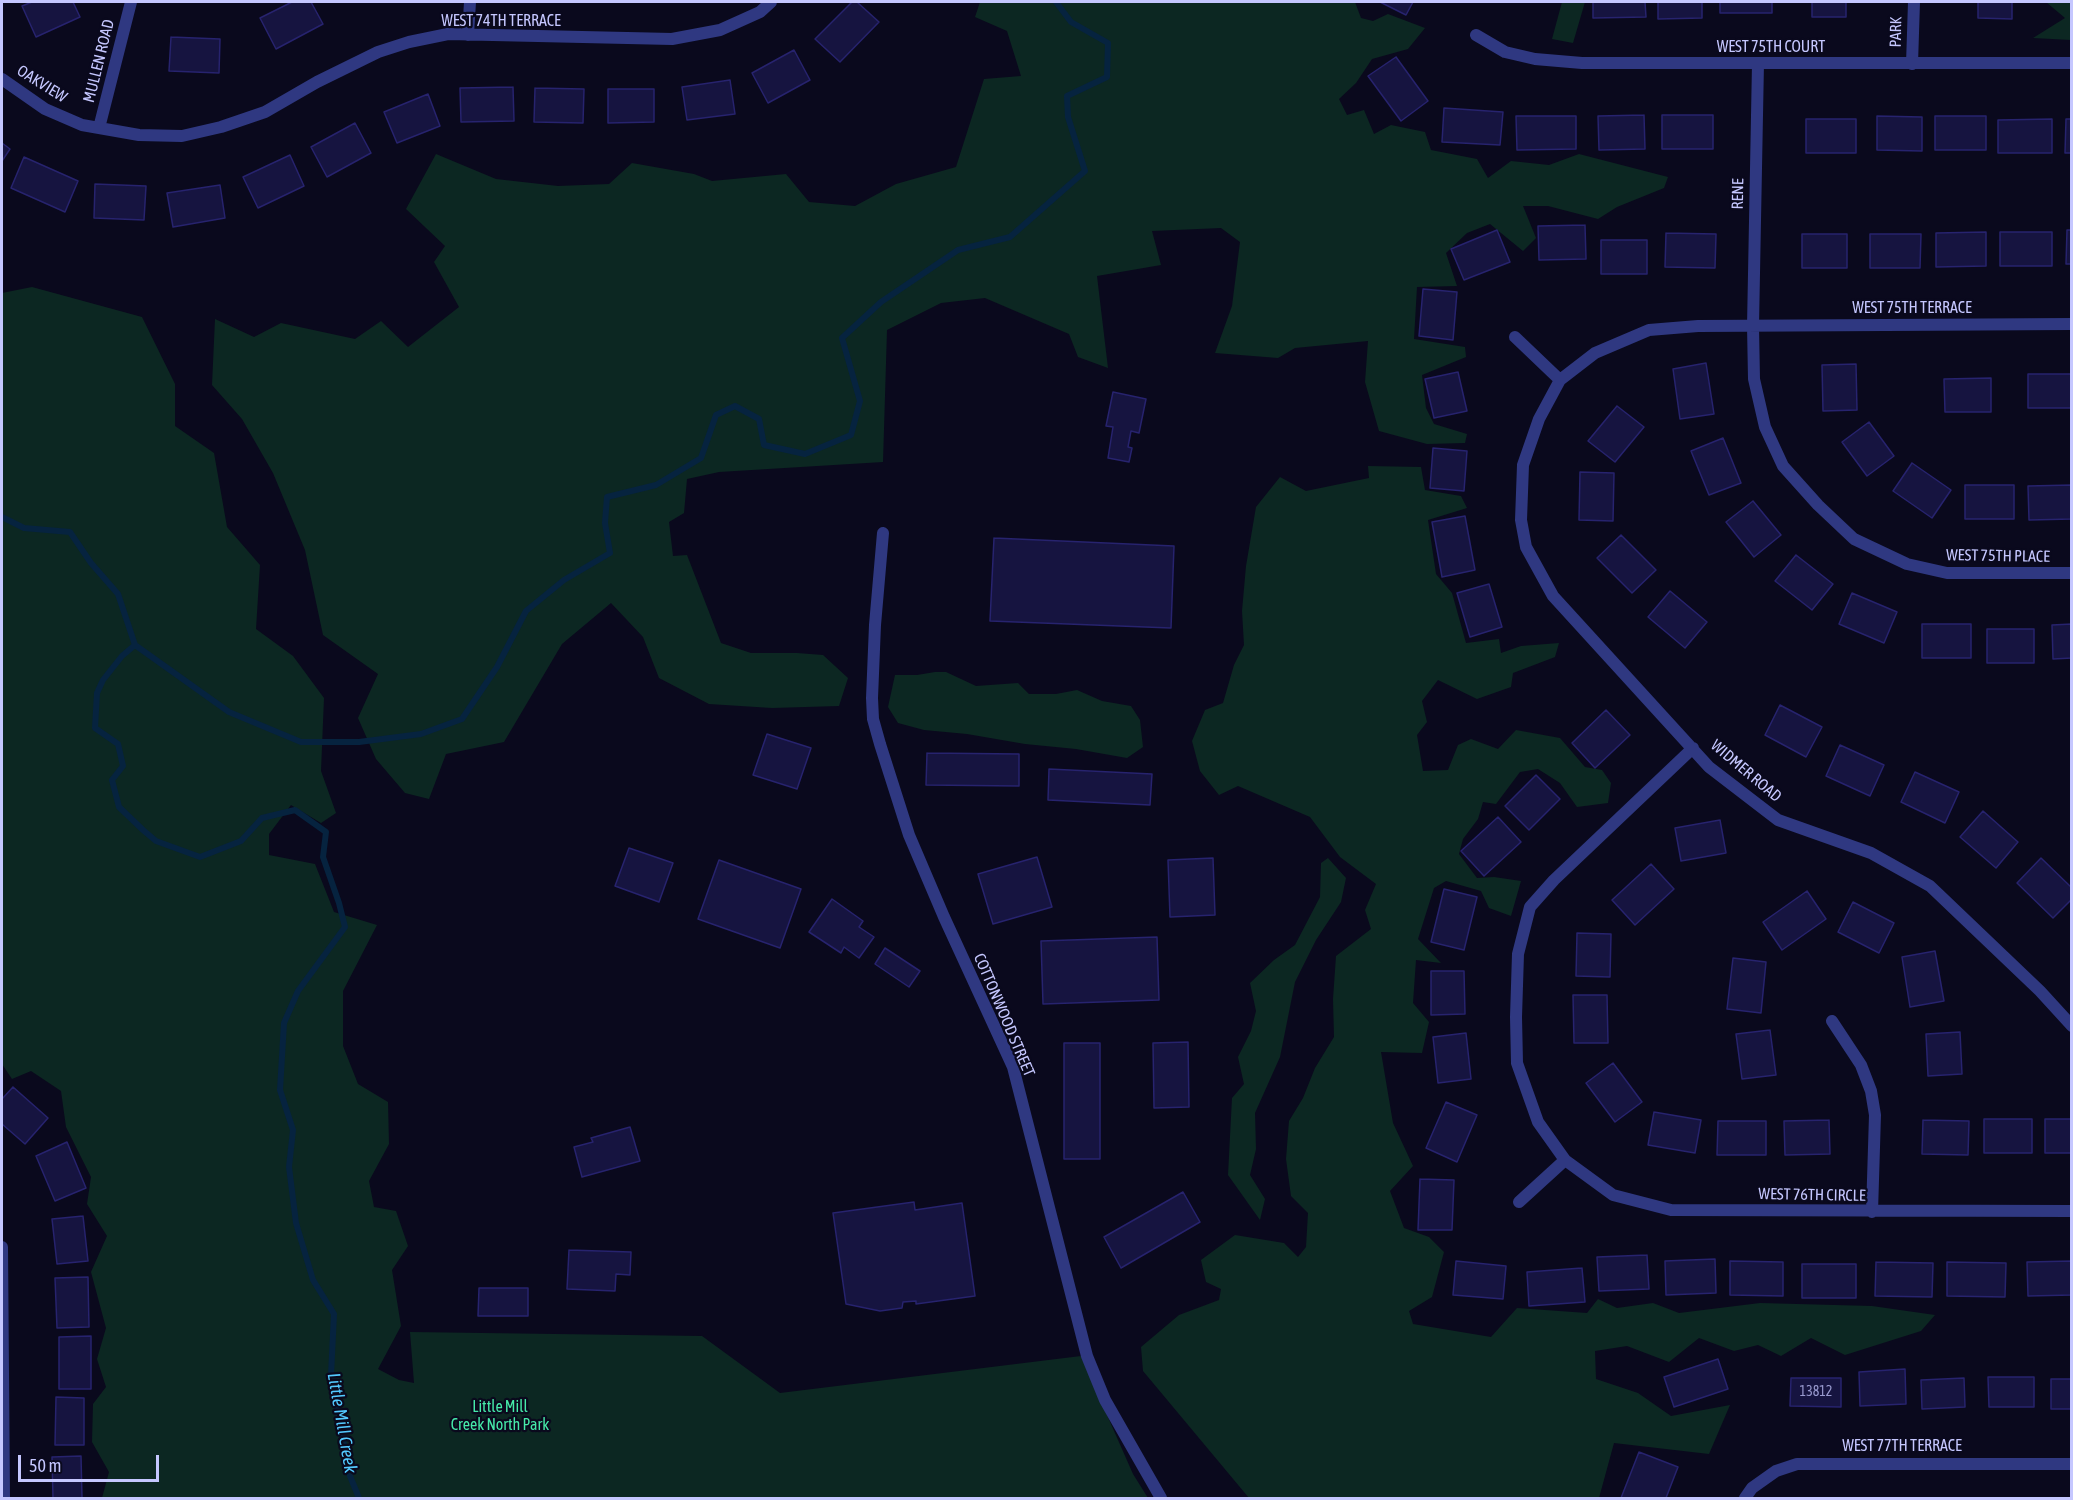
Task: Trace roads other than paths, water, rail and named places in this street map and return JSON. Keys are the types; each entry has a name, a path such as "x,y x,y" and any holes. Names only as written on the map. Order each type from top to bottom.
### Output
{"street":[{"name":"MULLEN ROAD","path":"99,128 131,2"},
{"path":"468,35 470,2"},
{"name":"WEST 74TH TERRACE","path":"99,128 139,135 182,136 221,127 265,112 317,82 378,52 409,42 448,34 672,39 720,30 760,12 771,2"},
{"name":"PARK","path":"1912,64 1914,2"},
{"name":"WEST 75TH COURT","path":"1476,35 1505,52 1536,59 1582,63 2072,63"},
{"name":"RENE","path":"1753,326 1758,63"},
{"name":"OAKVIEW","path":"2,79 45,109 82,125 99,128"},
{"name":"WEST 75TH TERRACE","path":"1753,326 2072,324"},
{"name":"WIDMER ROAD","path":"1753,326 1698,326 1649,330 1595,353 1560,380 1539,419 1523,465 1521,520 1526,547 1553,596 1709,767 1778,820 1871,853 1930,886 2040,991 2072,1026"},
{"name":"WEST 75TH PLACE","path":"1753,326 1754,380 1765,427 1783,466 1818,505 1854,539 1906,564 1947,573 2072,573"},
{"path":"1515,337 1560,380"},
{"name":"COTTONWOOD STREET","path":"883,533 875,625 872,698 873,719 880,744 909,836 1013,1067 1088,1356 1105,1400 1161,1498"},
{"name":"WEST 76TH CIRCLE","path":"1693,748 1554,880 1530,907 1518,954 1517,1063 1538,1122 1565,1160 1613,1195 1671,1210 2072,1211"},
{"path":"1832,1021 1861,1065 1871,1091 1875,1115 1872,1212"},
{"path":"1519,1202 1565,1160"},
{"path":"2,1247 4,1498"},
{"name":"WEST 77TH TERRACE","path":"1745,1498 1752,1488 1776,1471 1797,1464 2072,1464"}],"waterway":[{"path":"135,645 229,712 301,742 359,742 421,734 462,719 497,667 526,611 564,580 610,553 605,523 607,497 656,485 701,458 716,415 735,406 759,419 764,445 805,454 851,435 860,401 842,338 881,302 958,250 1010,237 1085,171 1068,117 1067,96 1107,77 1108,43 1071,22 1056,2"},
{"name":"Little Mill Creek","path":"2,517 24,528 70,532 91,563 118,594 135,645 122,656 103,680 97,693 95,728 118,744 123,766 112,780 119,807 156,841 200,857 241,841 262,818 295,810 326,832 323,857 345,927 298,991 284,1023 280,1090 293,1130 289,1167 296,1223 313,1280 334,1314 331,1375 350,1476 359,1498"}],"park label":[{"name":"Little Mill Creek North Park","path":"500,1416"}]}
